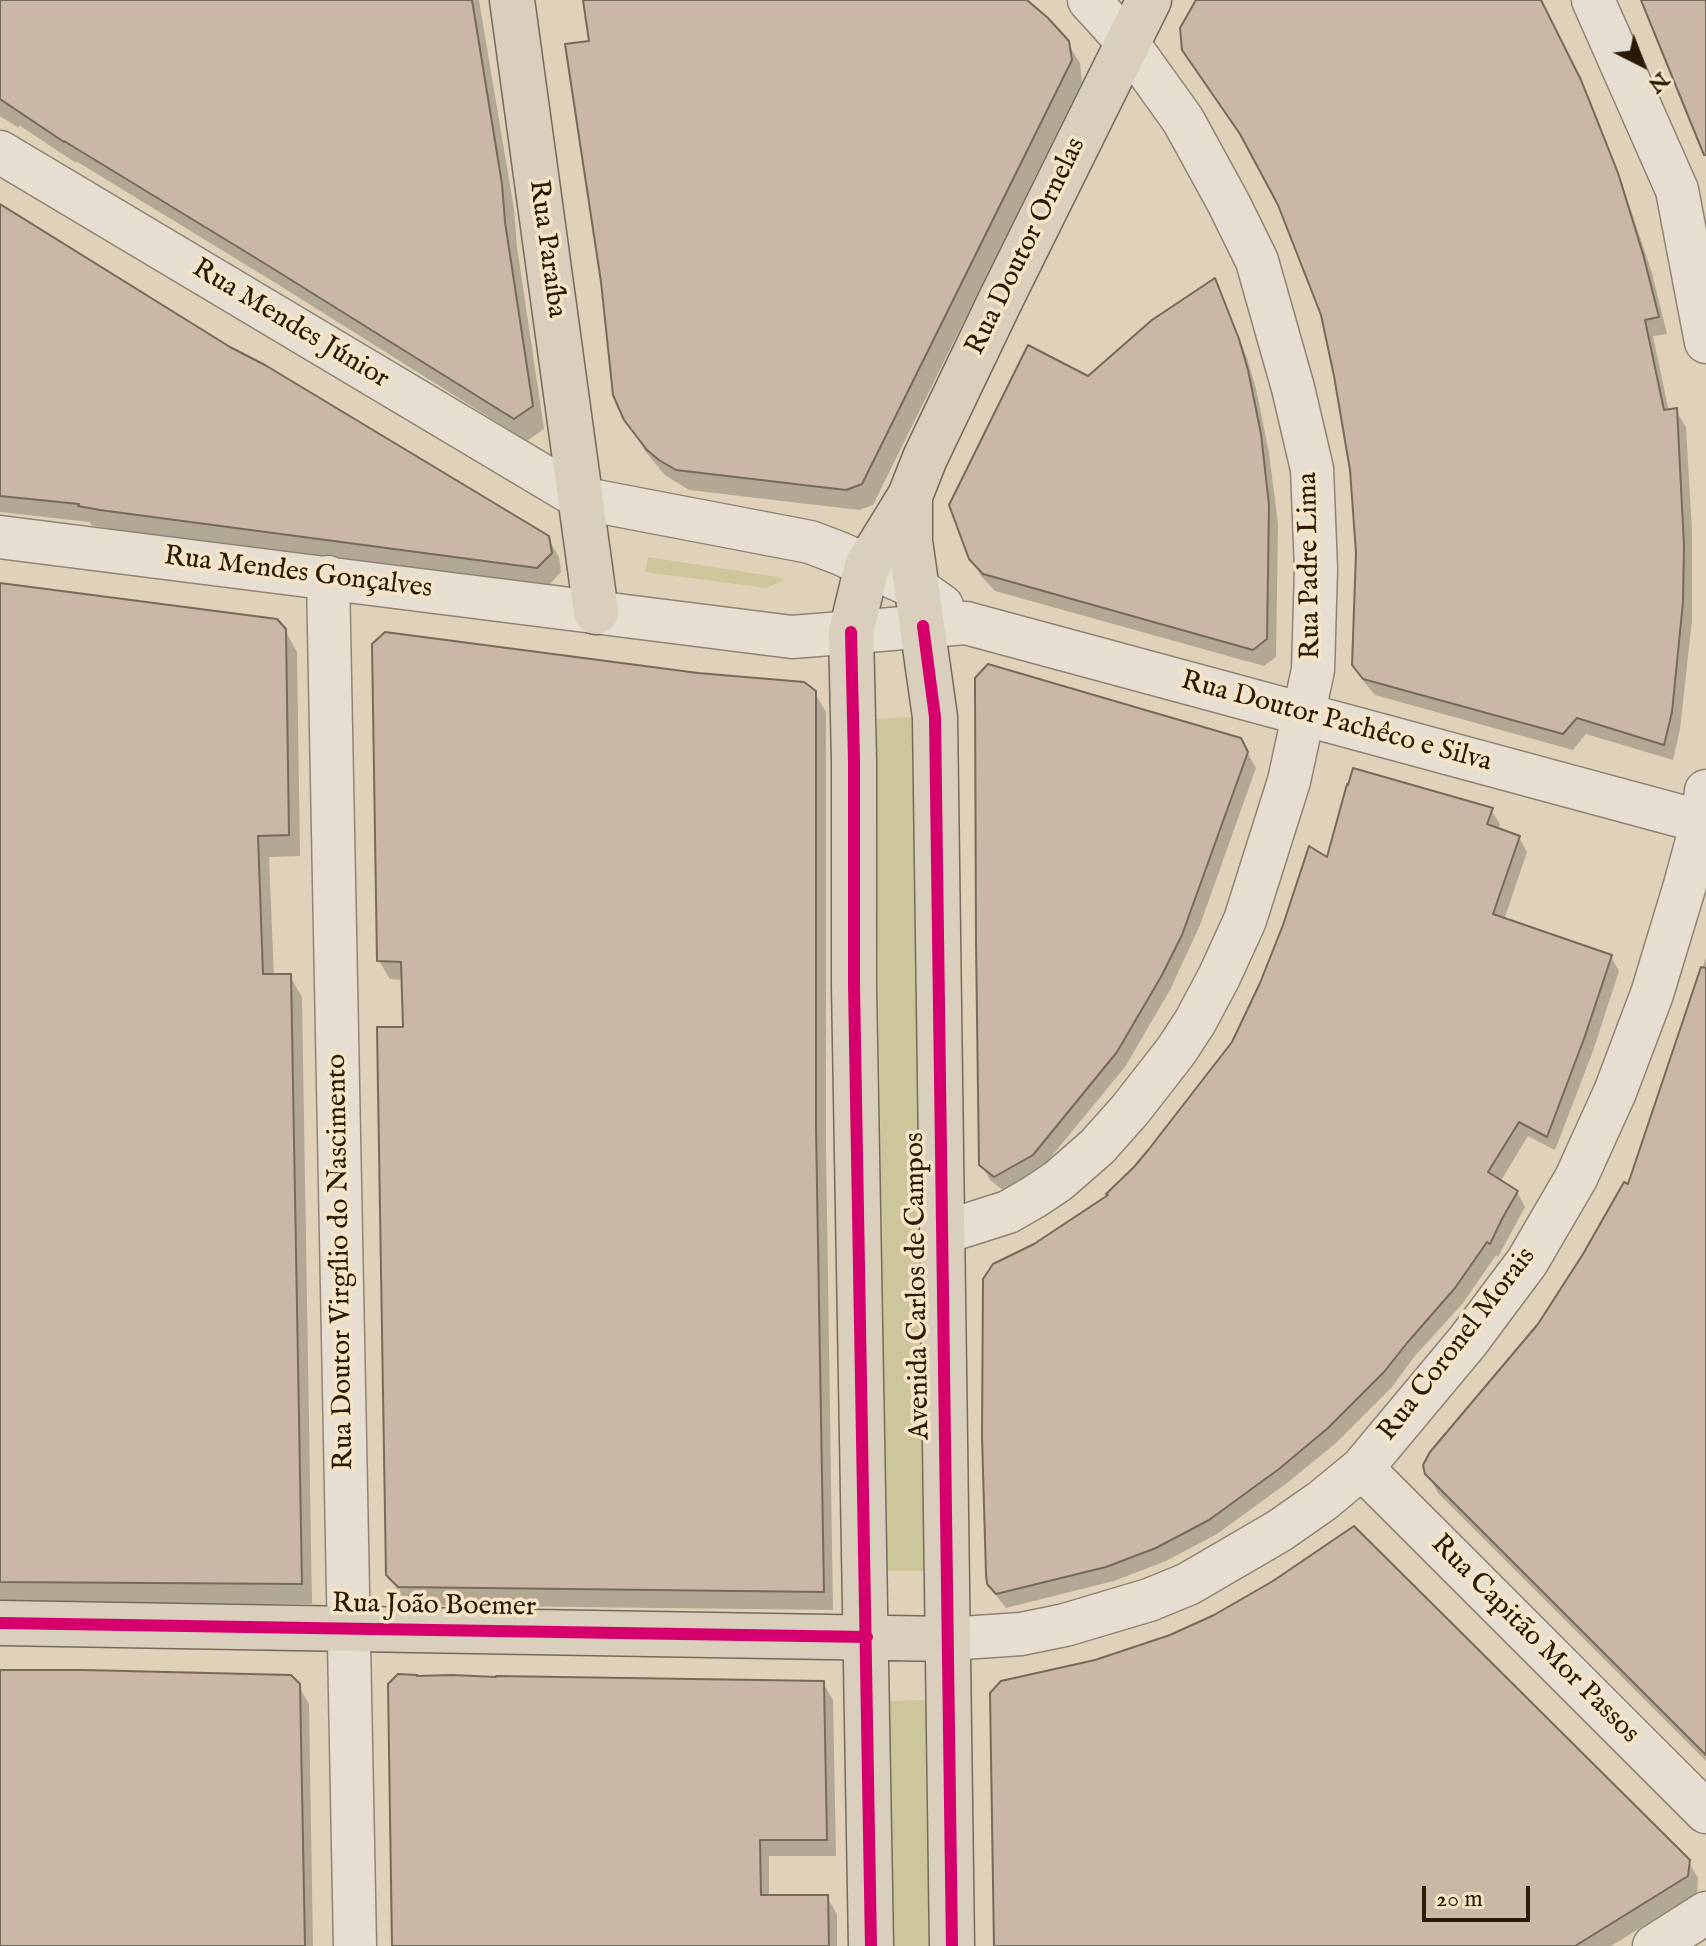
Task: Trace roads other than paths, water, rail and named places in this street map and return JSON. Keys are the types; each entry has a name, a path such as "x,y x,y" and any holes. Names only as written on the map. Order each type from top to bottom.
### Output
{"main road":[{"name":"Rua Paraíba","path":"512,0 596,612"},
{"name":"Rua Doutor Ornelas","path":"851,632 867,566 910,496 993,315 1149,0"},
{"name":"Rua Doutor Ornelas","path":"910,496 910,541 920,607"},
{"name":"Avenida Carlos de Campos","path":"920,607 935,717 952,1946"},
{"path":"851,632 871,1946"},
{"name":"Rua João Boemer","path":"0,1623 948,1639"}],"street":[{"name":"Rua Padre Lima","path":"942,1233 1008,1212 1058,1181 1097,1147 1176,1051 1213,988 1245,920 1289,781 1313,670 1316,569 1312,469 1257,261 1183,120 1127,42 1089,0"},
{"path":"1593,0 1691,186 1706,342"},
{"name":"Rua Mendes Júnior","path":"0,152 580,498 810,542 867,566 920,607"},
{"name":"Rua Mendes Gonçalves","path":"0,537 792,637 851,632"},
{"name":"Rua Doutor Virgílio do Nascimento","path":"328,577 355,1946"},
{"name":"Rua Doutor Pachêco e Silva","path":"851,632 920,607 966,623 1303,714 1705,812"},
{"name":"Rua Coronel Morais","path":"948,1639 1021,1634 1065,1625 1149,1600 1188,1584 1279,1531 1362,1468 1468,1341 1527,1262 1576,1178 1615,1092 1652,994 1705,812"},
{"name":"Rua Capitão Mor Passos","path":"1362,1468 1706,1812"},
{"path":"1654,1946 1706,1913"}]}
